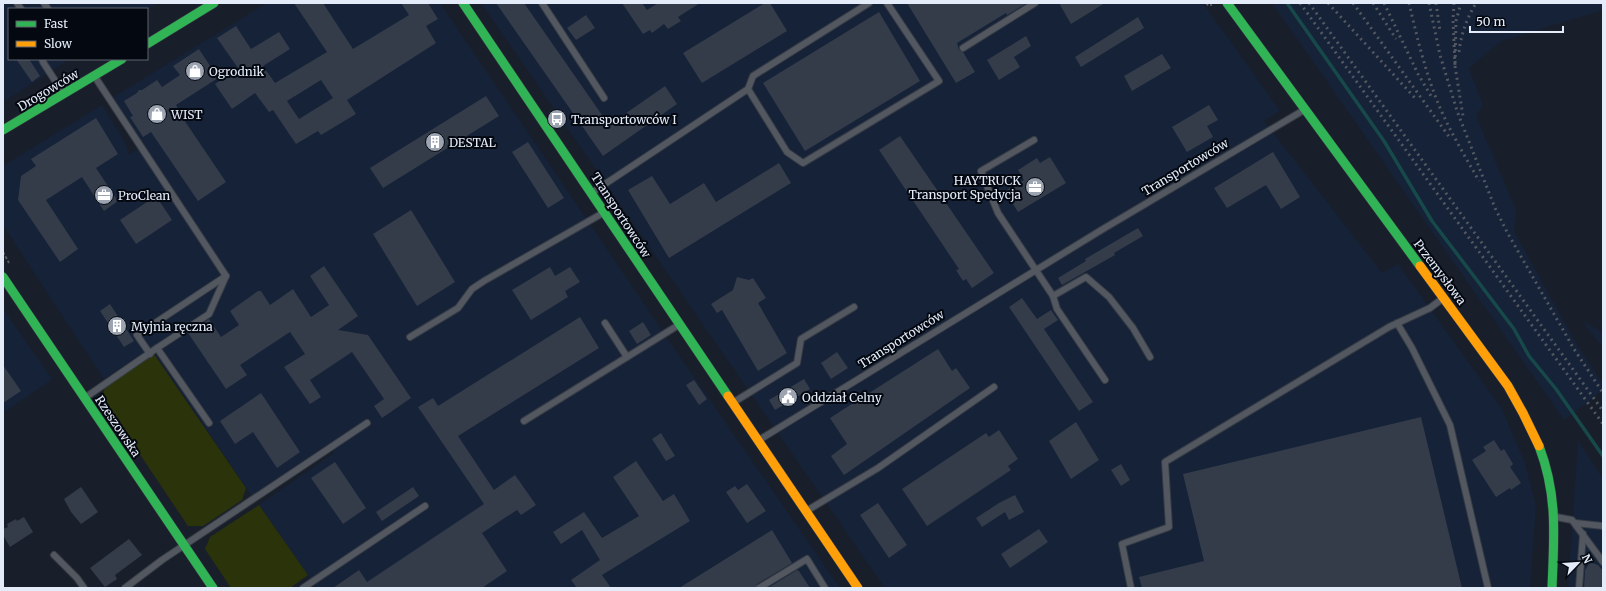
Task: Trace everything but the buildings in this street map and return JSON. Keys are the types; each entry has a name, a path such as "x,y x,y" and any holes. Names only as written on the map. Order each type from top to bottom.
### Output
{"street":[{"path":"148,43 214,3"},
{"name":"Transportowców","path":"463,3 592,193 679,326 807,511 858,588"},
{"name":"Przemysłowa","path":"1227,3 1444,297 1508,386 1529,422 1545,461 1553,500 1552,588"},
{"name":"Drogowców","path":"4,130 120,60"},
{"name":"Rzeszowska","path":"3,277 7,289 85,398 213,588"}],"lane":[{"path":"542,3 604,98"},
{"path":"592,193 748,90 753,76 869,3"},
{"path":"748,90 787,152 803,163 939,81 887,3"},
{"path":"963,48 1035,3"},
{"path":"42,60 64,94"},
{"path":"94,76 226,276"},
{"name":"Transportowców","path":"759,441 1103,229 1305,109"},
{"path":"1034,140 981,171 998,213 1053,296 1057,309 1105,380"},
{"path":"410,337 458,308 472,289 484,281 604,212"},
{"path":"85,398 209,314 226,276"},
{"path":"150,354 137,335 226,276"},
{"path":"1053,296 1086,277 1109,297 1133,328 1150,357"},
{"path":"1131,588 1122,544 1169,527 1165,462 1397,323 1430,308 1444,297"},
{"path":"733,403 797,363 801,339 854,306"},
{"path":"605,323 627,357"},
{"path":"1397,323 1412,348 1450,425 1488,588"},
{"path":"524,421 679,326"},
{"path":"158,348 208,423"},
{"path":"807,511 878,468 994,387"},
{"path":"125,588 162,560 367,423"},
{"path":"302,588 425,506"},
{"path":"1554,517 1572,520 1603,562"},
{"path":"1575,523 1603,526"},
{"path":"1579,588 1583,534"},
{"path":"54,555 84,588"},
{"path":"759,588 807,559 825,588"}],"shaded area":[{"path":"3,3 158,3 148,9 148,8 8,8 8,60 68,60 3,102"},
{"path":"267,3 440,3 676,351 840,588 317,588 259,505 334,453 328,444 252,496 151,348 104,379 3,225 3,166 102,105 126,144 129,155 142,146 112,98"},
{"path":"481,3 1203,3 1280,111 1264,121 1382,273 1398,264 1502,409 1525,463 1536,506 1530,588 885,588"},
{"path":"1272,3 1603,3 1603,10 1501,41 1469,68 1483,105 1476,116 1516,210 1514,231 1577,345 1603,384 1603,390 1564,420"},
{"path":"3,309 52,379 3,413"},
{"path":"1582,321 1603,332 1603,348"},
{"path":"1578,441 1603,479 1603,588 1568,588"}],"green space":[{"path":"154,354 246,488 242,500 203,526 188,526 102,398 104,390 108,384"},
{"path":"259,505 308,575 290,588 231,588 205,549 210,537"}],"waterway":[{"path":"1287,3 1384,141 1432,221 1514,329 1529,356 1556,389 1603,456"}],"railway":[{"path":"1300,3 1603,424"},
{"path":"1309,3 1603,411"},
{"path":"1328,3 1415,98"},
{"path":"1353,3 1450,138"},
{"path":"1373,3 1396,39"},
{"path":"1384,3 1418,74 1431,96"},
{"path":"1409,3 1418,41 1433,91 1452,133 1479,181"},
{"path":"1429,3 1440,55 1457,111 1495,208 1507,232 1574,349 1603,393"},
{"path":"1436,3 1440,31"},
{"path":"1454,3 1453,20 1455,66 1456,21 1461,3"},
{"path":"1459,52 1465,26 1476,3"},
{"path":"1455,66 1463,116"}],"traffic: fast":[{"path":"148,43 214,3"},
{"path":"463,3 728,396"},
{"path":"1227,3 1420,266"},
{"path":"3,130 120,60"},
{"path":"3,277 213,588"},
{"path":"1539,446 1545,464 1552,499 1554,533 1552,588"}],"traffic: slow":[{"path":"1420,266 1508,386 1539,446"},
{"path":"728,396 858,588"}],"place":[{"name":"Ogrodnik","path":"195,71"},
{"name":"WIST","path":"157,114"},
{"name":"Transportowców I","path":"557,119"},
{"name":"DESTAL","path":"435,142"},
{"name":"HAYTRUCK Transport Spedycja","path":"1035,187"},
{"name":"ProClean","path":"104,195"},
{"name":"Myjnia ręczna","path":"117,326"},
{"name":"Oddział Celny","path":"788,397"}]}
